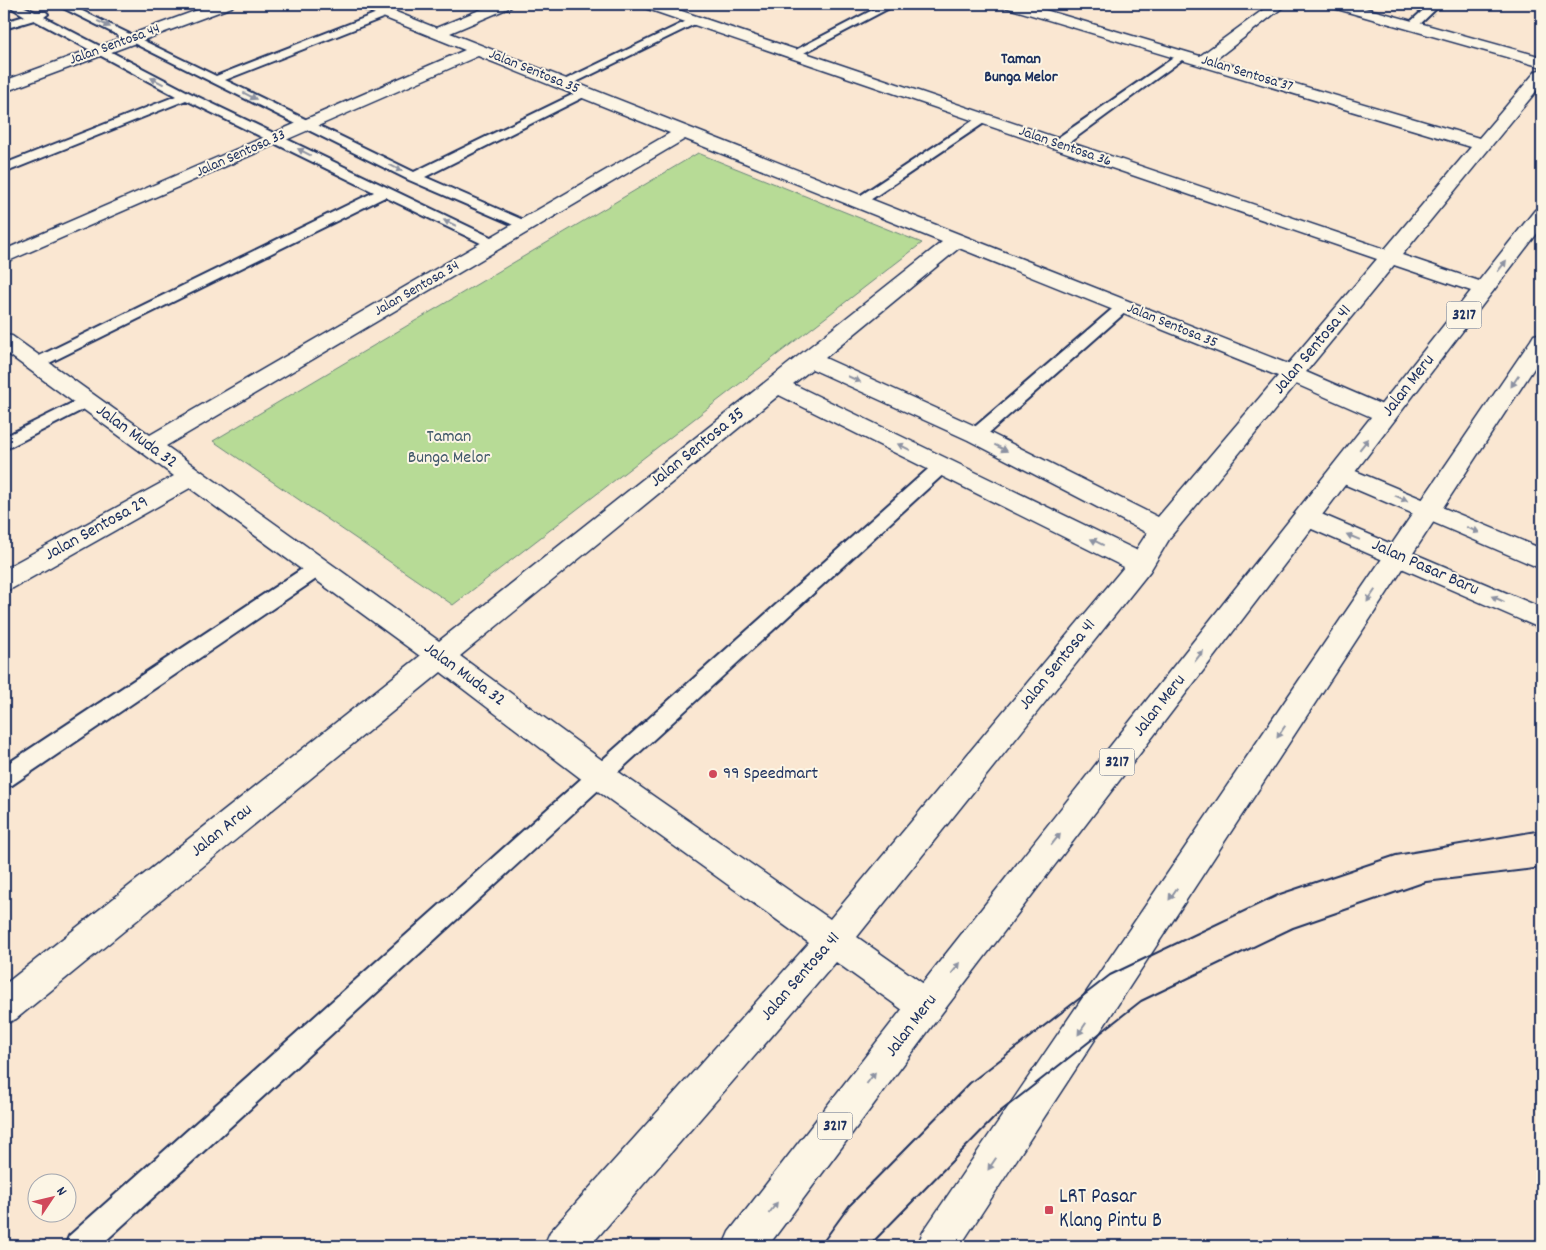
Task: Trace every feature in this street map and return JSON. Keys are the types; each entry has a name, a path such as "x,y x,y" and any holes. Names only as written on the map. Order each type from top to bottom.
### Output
{"main road":[{"name":"Jalan Sentosa 44","path":"4,87 227,4"},
{"name":"Jalan Sentosa 35","path":"363,4 1292,374 1386,415"},
{"path":"437,34 506,4"},
{"name":"Jalan Sentosa 36","path":"647,4 1484,290"},
{"path":"1203,61 1280,4"},
{"path":"1335,4 1542,62"},
{"name":"Jalan Sentosa 37","path":"1018,5 1483,145"},
{"name":"Jalan Sentosa 33","path":"4,257 478,50"},
{"name":"Jalan Sentosa 41","path":"564,1246 834,940 1141,564 1162,530 1542,74"},
{"name":"Jalan Sentosa 34","path":"149,446 684,132"},
{"name":"Jalan Meru","path":"743,1246 926,1006 1542,214"},
{"name":"Jalan Sentosa 35","path":"440,656 957,240"},
{"path":"937,1246 1542,340"},
{"name":"Jalan Muda 32","path":"4,342 440,656 600,775 926,1006"},
{"path":"809,359 976,435 1162,530"},
{"path":"776,385 1141,564"},
{"path":"1341,473 1542,560"},
{"name":"Jalan Sentosa 29","path":"4,581 191,477"},
{"name":"Jalan Pasar Baru","path":"1307,517 1542,619"},
{"name":"Jalan Arau","path":"4,1007 440,656"}],"lane":[{"path":"11,4 99,52 186,96 494,244"},
{"path":"794,54 892,4"},
{"path":"1412,26 1436,4"},
{"path":"4,26 66,5 414,177 525,226"},
{"path":"218,79 386,13"},
{"path":"562,84 695,20"},
{"path":"1058,144 1182,55"},
{"path":"414,177 586,93"},
{"path":"4,169 186,96"},
{"path":"859,202 983,118"},
{"path":"35,364 384,192"},
{"path":"976,435 1123,307"},
{"path":"4,444 86,401"},
{"path":"80,1246 942,466"},
{"path":"4,778 318,568"}],"green space":[{"name":"Taman Bunga Melor","path":"698,153 922,243 453,605 213,441"}],"tram line":[{"path":"820,1246 849,1206 970,1083 1110,975 1280,894 1396,855 1542,830"},
{"path":"869,1246 1001,1111 1141,1001 1293,928 1426,882 1542,868"}],"place":[{"name":"99 Speedmart","path":"713,774"},
{"name":"LRT Pasar Klang Pintu B","path":"1049,1210"}],"district":[{"name":"Taman Bunga Melor","path":"1021,68"}]}
